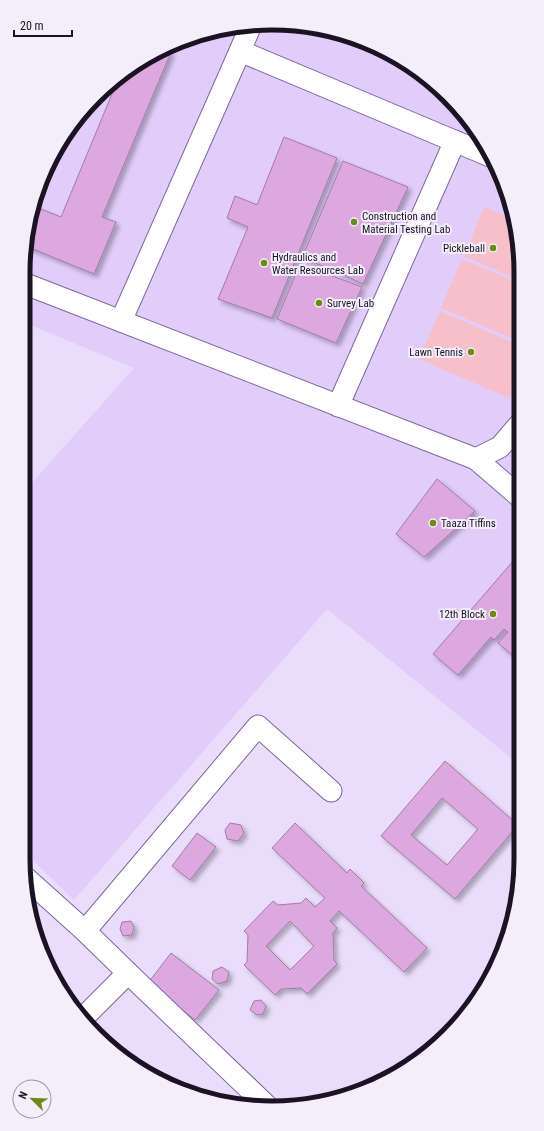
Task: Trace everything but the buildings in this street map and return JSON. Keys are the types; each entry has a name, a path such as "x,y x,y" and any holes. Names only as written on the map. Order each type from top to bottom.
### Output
{"street":[{"path":"120,321 248,31"},
{"path":"240,51 483,153"},
{"path":"338,406 455,141"},
{"path":"30,286 476,459 514,493"},
{"path":"476,459 500,448 514,432"},
{"path":"85,931 258,726 331,791"},
{"path":"31,883 85,931 261,1100"},
{"path":"87,1015 128,974"}],"shaded area":[{"path":"272,30 304,32 335,38 365,48 393,62 432,90 454,112 482,151 496,179 506,209 512,240 514,272 514,760 327,609 74,900 30,858 30,485 134,368 30,325 30,272 32,240 38,209 48,179 62,151 80,125 90,112 112,90 151,62 179,48 209,38 240,32"},
{"name":"Pickleball","path":"484,207 507,217 512,240 514,278 464,256"},
{"name":"Lawn Tennis","path":"462,259 514,281 514,339 441,308"},
{"name":"Lawn Tennis","path":"440,311 514,343 514,386 509,398 419,359"}],"place":[{"name":"Construction and Material Testing Lab","path":"354,222"},
{"name":"Pickleball","path":"493,248"},
{"name":"Hydraulics and Water Resources Lab","path":"264,263"},
{"name":"Survey Lab","path":"319,303"},
{"name":"Lawn Tennis","path":"471,352"},
{"name":"Taaza Tiffins","path":"433,523"},
{"name":"12th Block","path":"493,614"}]}
